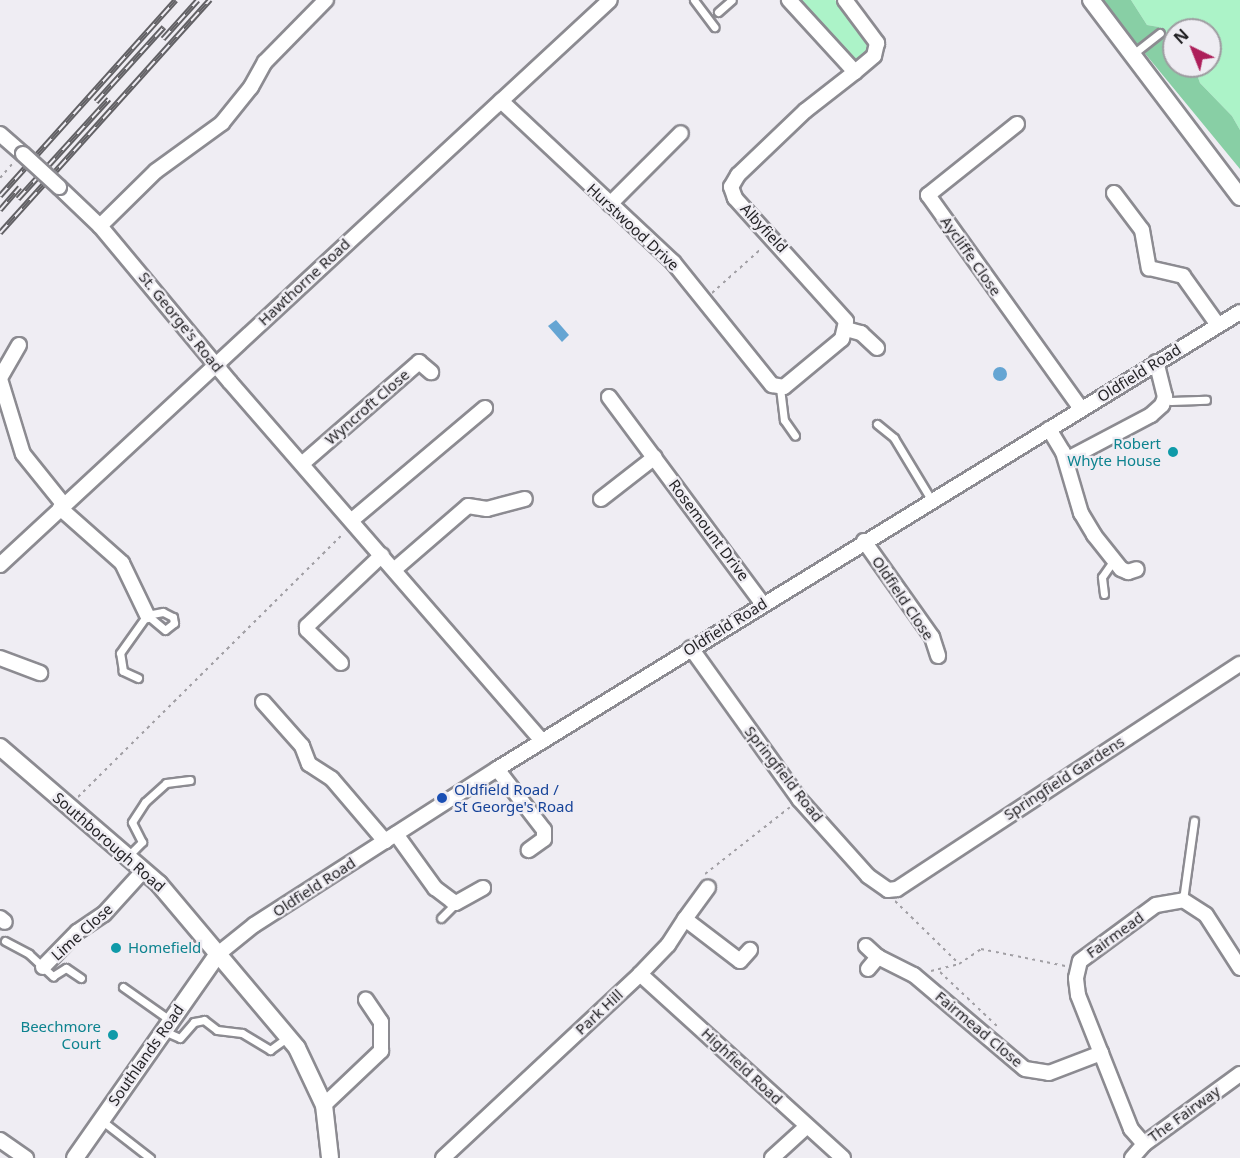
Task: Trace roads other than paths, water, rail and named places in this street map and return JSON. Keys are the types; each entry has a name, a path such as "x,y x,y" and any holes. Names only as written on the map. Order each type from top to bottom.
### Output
{"street":[{"path":"100,225 156,171 222,123 251,87 265,62 326,0"},
{"name":"Hawthorne Road","path":"1,561 610,0"},
{"path":"789,0 855,72"},
{"name":"Albyfield","path":"845,0 877,43 874,56 805,111 733,181 732,192 843,315 846,328"},
{"path":"1091,0 1240,197"},
{"name":"Hurstwood Drive","path":"501,101 673,262 772,385 780,388"},
{"name":"Aycliffe Close","path":"1017,124 928,195 1080,409"},
{"path":"610,204 681,133"},
{"name":"St. George's Road","path":"0,134 100,225 542,741"},
{"path":"1114,193 1142,230 1149,268 1182,276 1218,326"},
{"name":"Oldfield Road","path":"218,954 254,925 496,769 1240,312"},
{"path":"780,388 842,339 846,328 861,333 878,348"},
{"path":"19,345 0,378 23,454 62,506 122,563 147,615"},
{"name":"Wyncroft Close","path":"303,463 419,362 431,372"},
{"path":"1066,460 1151,415 1165,397 1156,362"},
{"name":"Rosemount Drive","path":"609,397 763,604"},
{"path":"352,520 485,408"},
{"path":"1049,429 1066,460 1081,513 1113,561 1128,572 1137,569"},
{"path":"602,499 654,457"},
{"path":"395,569 468,506 487,509 525,499"},
{"name":"Oldfield Close","path":"864,541 932,637 938,656"},
{"path":"341,663 307,630 308,626 382,555"},
{"name":"Springfield Road","path":"691,648 799,799 868,876 888,890"},
{"path":"0,658 40,673"},
{"name":"Springfield Gardens","path":"888,890 897,889 1240,664"},
{"path":"263,702 302,746 309,764 332,779 391,837 435,888 456,903 483,888"},
{"name":"Southborough Road","path":"0,747 144,870 288,1037 309,1066 324,1105 330,1158"},
{"path":"496,769 544,830 544,839 529,850"},
{"name":"Lime Close","path":"43,967 77,932 104,914 144,870"},
{"name":"Park Hill","path":"443,1158 640,974 668,945 708,886"},
{"path":"1183,900 1206,915 1240,968"},
{"name":"Fairmead","path":"1144,1144 1131,1129 1078,995 1076,969 1093,948 1156,905 1183,900"},
{"path":"685,919 740,961 750,950"},
{"name":"Fairmead Close","path":"866,946 878,957 914,975 1025,1069 1049,1073 1101,1053"},
{"name":"Southlands Road","path":"75,1158 218,954"},
{"path":"868,969 878,957"},
{"name":"Highfield Road","path":"640,974 843,1158"},
{"path":"324,1105 381,1051 381,1022 366,1000"},
{"name":"The Fairway","path":"1132,1158 1144,1144 1240,1074"},
{"path":"772,1158 807,1126"},
{"path":"0,1140 26,1158"}],"lane":[{"path":"694,0 714,27"},
{"path":"718,12 732,0"},
{"path":"1133,54 1161,33"},
{"path":"780,388 784,420 795,436"},
{"path":"1165,397 1171,401 1206,400"},
{"path":"877,424 894,438 932,501"},
{"path":"1104,594 1102,577 1113,561"},
{"path":"138,678 123,671 120,653 147,615"},
{"path":"128,856 142,842 132,822 145,802 166,783 190,780"},
{"path":"1183,900 1194,821"},
{"path":"441,918 456,903"},
{"path":"5,941 43,967 52,976 66,968 81,978"},
{"path":"123,987 180,1038 194,1022 204,1020 218,1030 242,1033 270,1050 288,1037"},
{"path":"101,1120 150,1158"}],"water":[{"path":"556,320 569,335 562,342 548,326"},
{"path":"1000,367 1005,369 1007,374 1005,379 1000,381 995,379 993,374 995,369"}],"railway":[{"path":"0,196 176,0"},
{"path":"163,39 198,0"},
{"path":"0,233 210,0"},
{"path":"96,102 164,27"},
{"path":"18,199 109,99"},
{"path":"0,210 20,187"}],"place":[{"name":"Robert Whyte House","path":"1173,452"},
{"name":"Oldfield Road / St George's Road","path":"442,798"},
{"name":"Homefield","path":"116,948"},
{"name":"Beechmore Court","path":"113,1035"}]}
